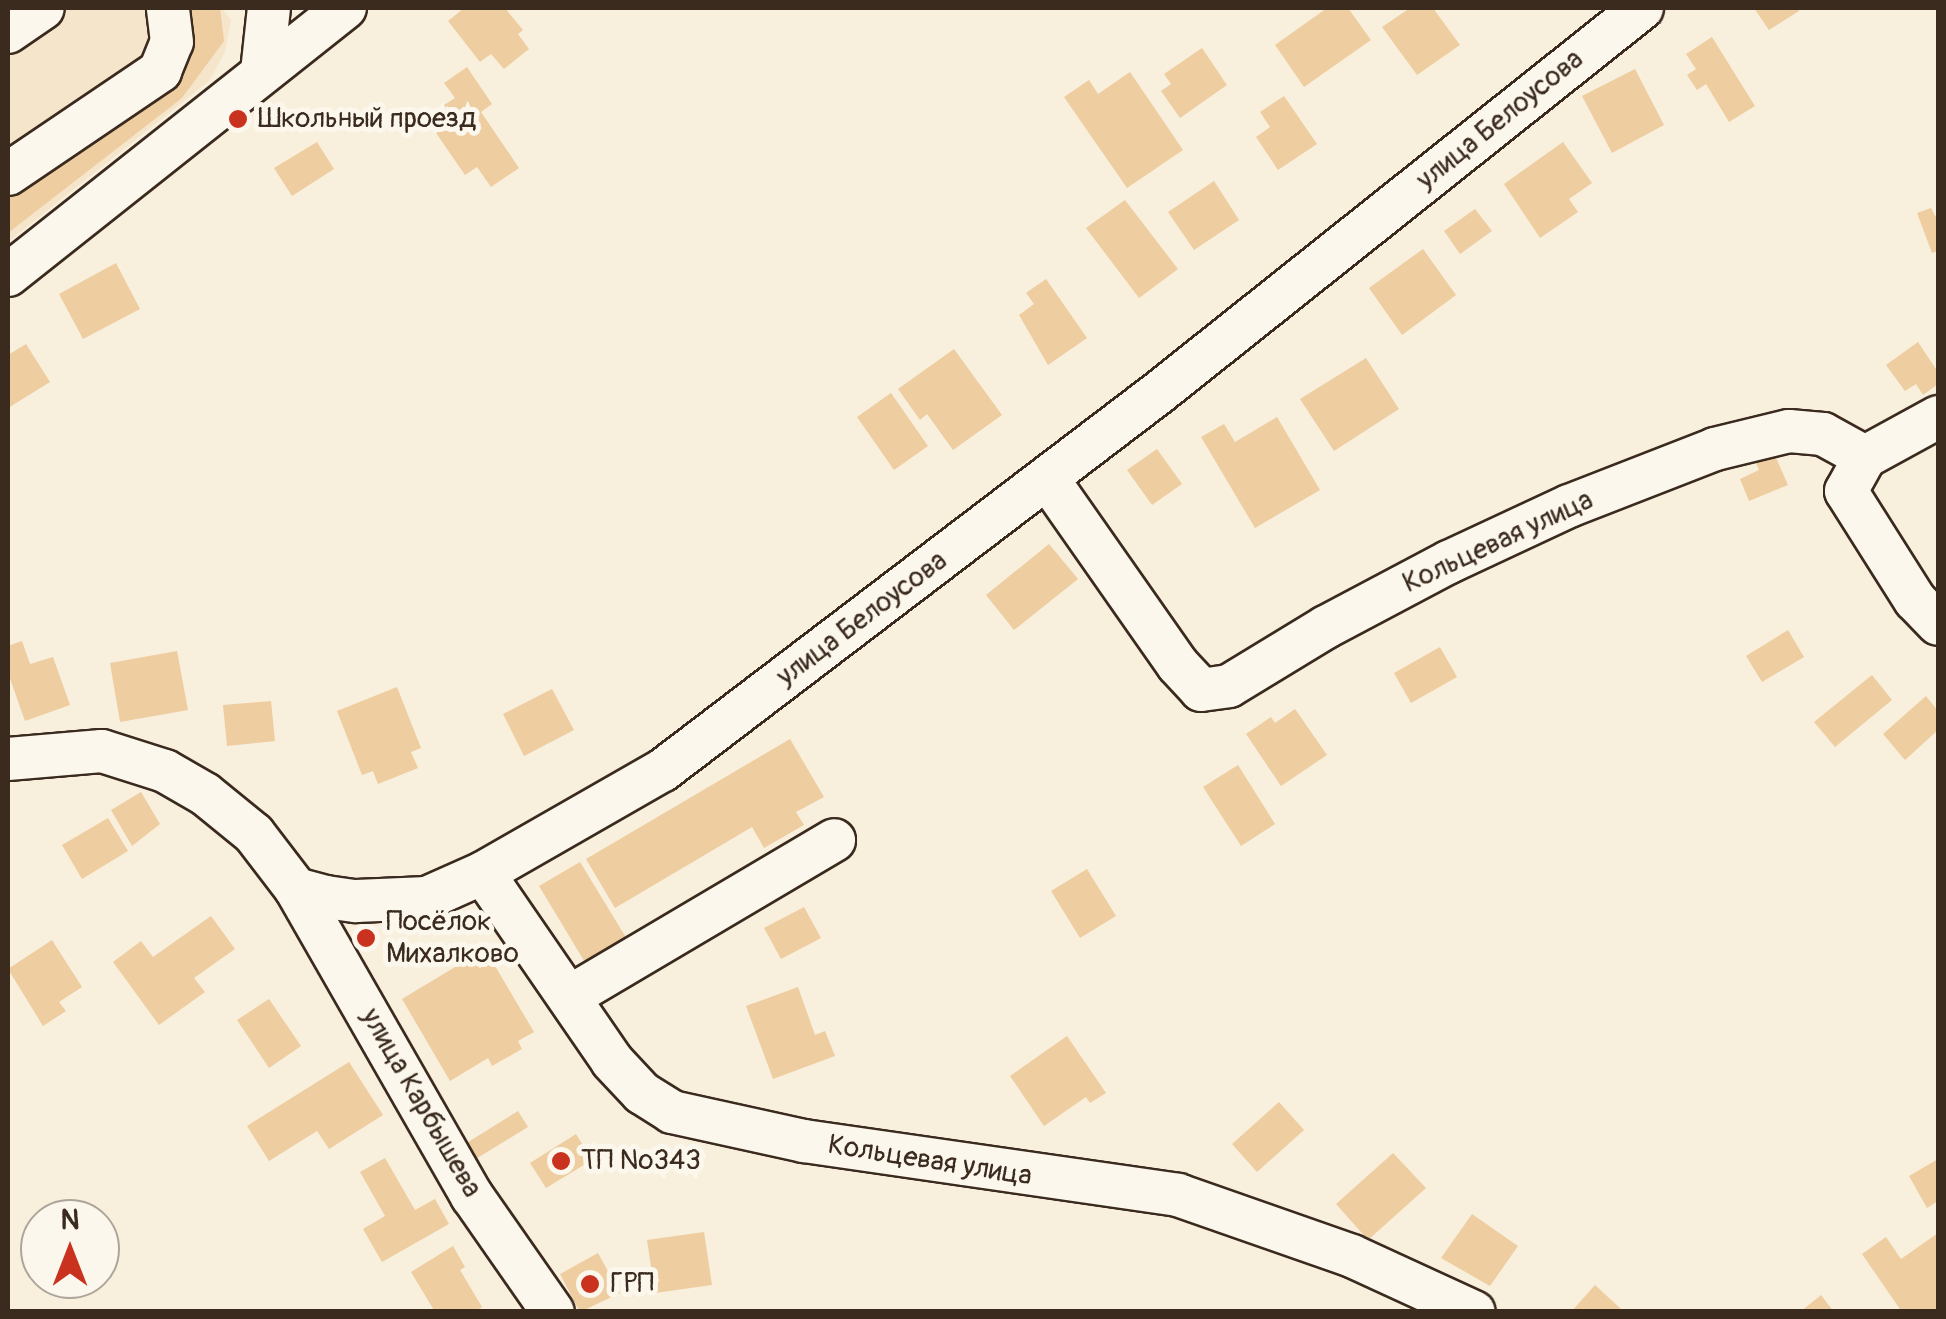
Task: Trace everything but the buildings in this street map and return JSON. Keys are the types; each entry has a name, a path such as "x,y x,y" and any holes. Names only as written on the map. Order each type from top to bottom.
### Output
{"street":[{"path":"8,32 43,8"},
{"path":"8,174 157,74 172,42 168,8"},
{"path":"262,72 269,8"},
{"path":"8,275 345,8"},
{"name":"улица Белоусова","path":"296,889 356,902 427,898 483,873 663,770 1047,478 1642,8"},
{"path":"1938,417 1865,457 1846,491 1915,600 1938,624"},
{"name":"Кольцевая улица","path":"1047,478 1193,686 1210,691 1228,686 1326,627 1449,562 1569,506 1715,449 1764,435 1806,432 1836,440 1865,457"},
{"path":"8,759 102,751 176,776 254,834 296,889"},
{"path":"568,997 834,840"},
{"name":"Кольцевая улица","path":"483,873 622,1073 672,1112 804,1142 1178,1195 1352,1256 1474,1312"},
{"name":"улица Карбышева","path":"296,889 472,1196 553,1312"}],"shaded area":[{"path":"8,8 222,8 231,20 225,52 209,81 8,242"}],"place":[{"name":"Школьный проезд","path":"238,119"},
{"name":"Посёлок Михалково","path":"366,938"},
{"name":"ТП №343","path":"561,1161"},
{"name":"ГРП","path":"590,1284"}]}
